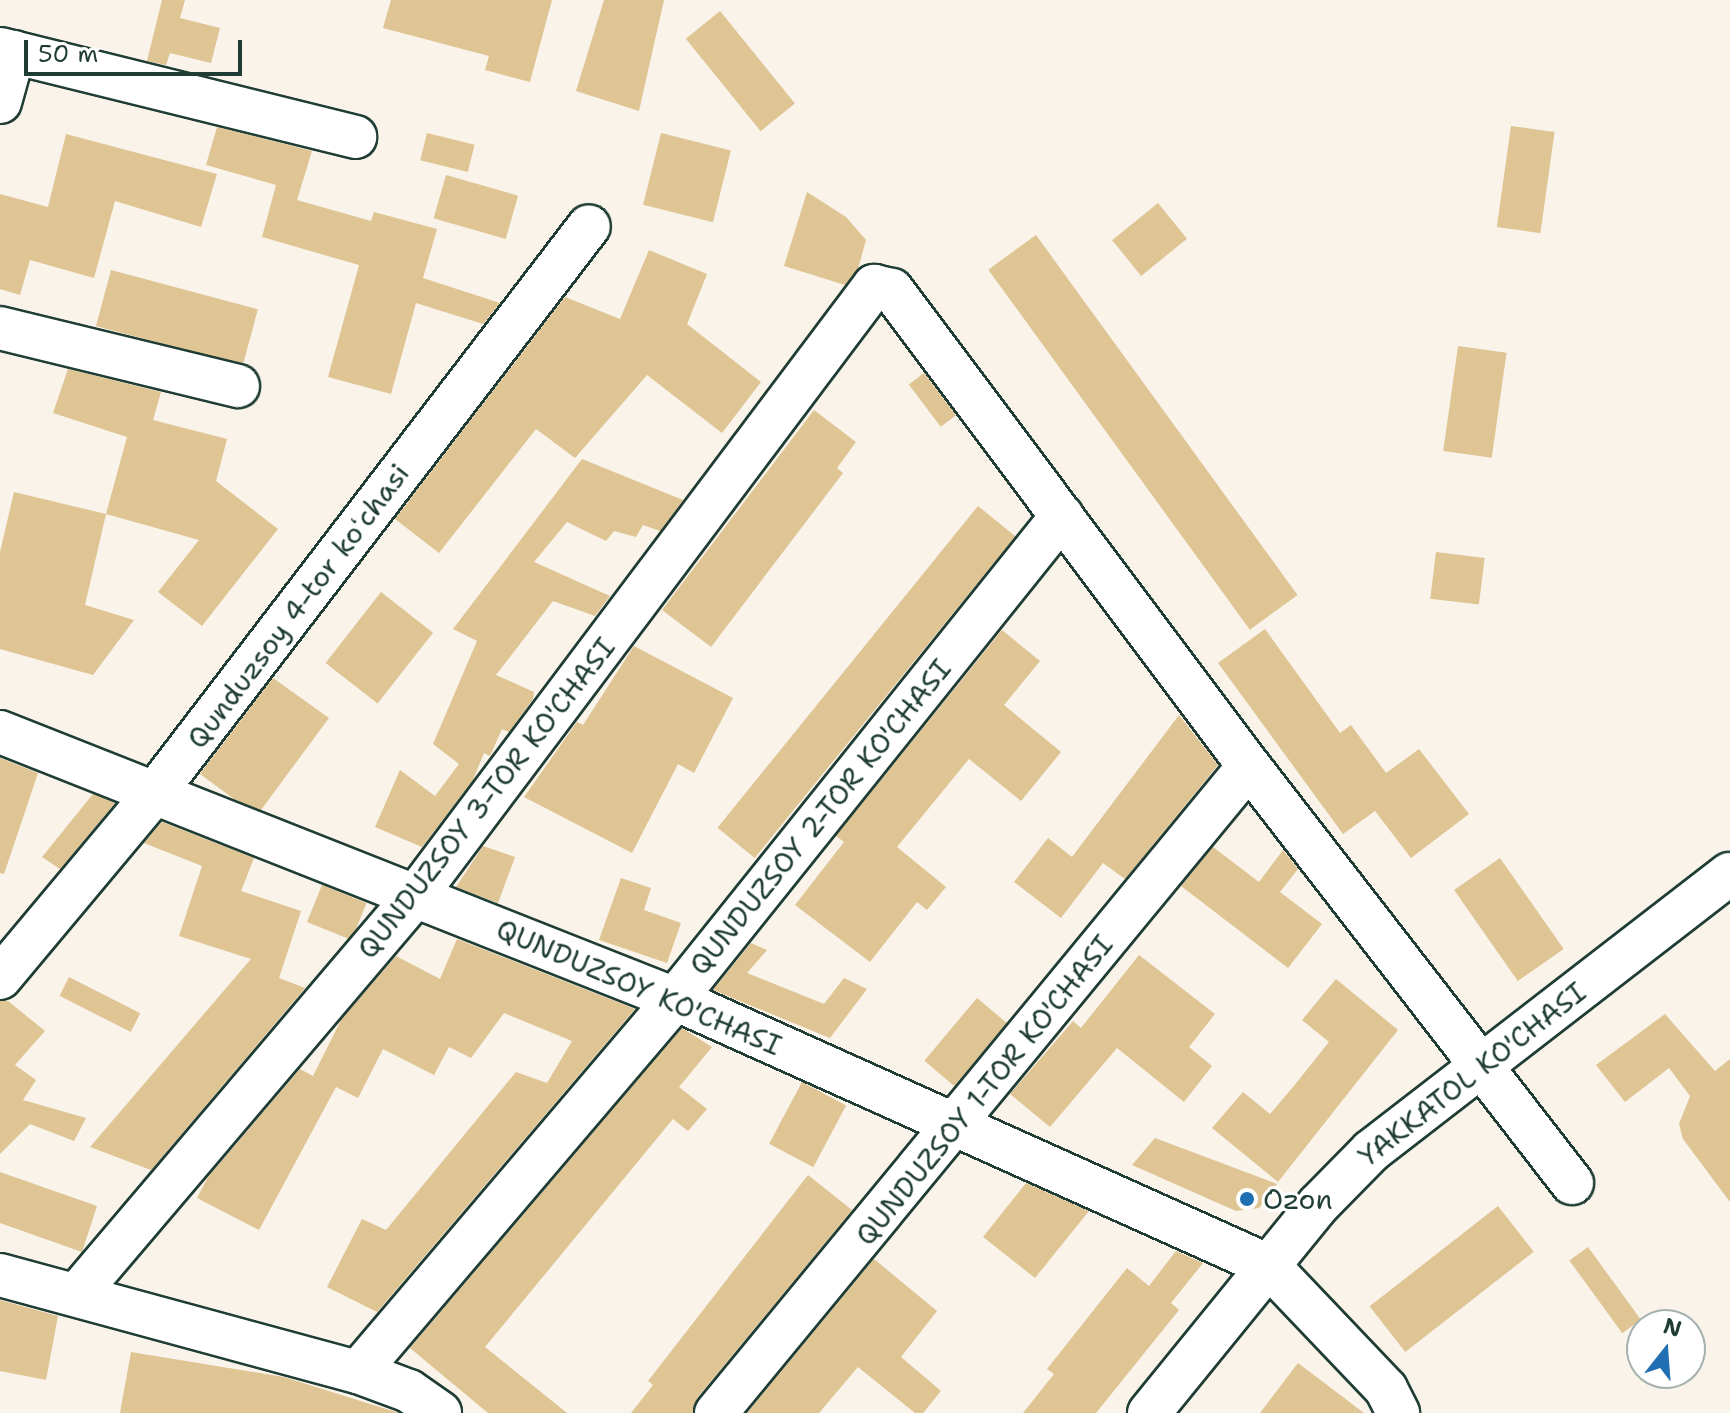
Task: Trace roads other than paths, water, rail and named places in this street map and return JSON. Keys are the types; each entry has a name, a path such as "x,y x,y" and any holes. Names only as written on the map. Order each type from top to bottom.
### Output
{"street":[{"path":"0,102 7,50 355,137"},
{"name":"Qunduzsoy 4-tor koʻchasi","path":"0,978 154,794 589,226"},
{"name":"QUNDUZSOY 3-TOR KO'CHASI","path":"78,1293 417,894 874,286 892,290 1062,516"},
{"path":"0,328 238,386"},
{"path":"1062,516 1249,766 1572,1183"},
{"name":"QUNDUZSOY 2-TOR KO'CHASI","path":"358,1372 675,999 1062,516"},
{"name":"QUNDUZSOY KO'CHASI","path":"0,732 417,894 675,999 1269,1266"},
{"name":"QUNDUZSOY 1-TOR KO'CHASI","path":"716,1413 957,1125 1249,766"},
{"name":"YAKKATOL KO'CHASI","path":"1149,1413 1319,1204 1371,1151 1730,874"},
{"path":"1269,1266 1386,1389 1398,1413"},
{"path":"0,1275 78,1293 358,1372 409,1391 440,1413"}],"place":[{"name":"Ozon","path":"1247,1199"}]}
